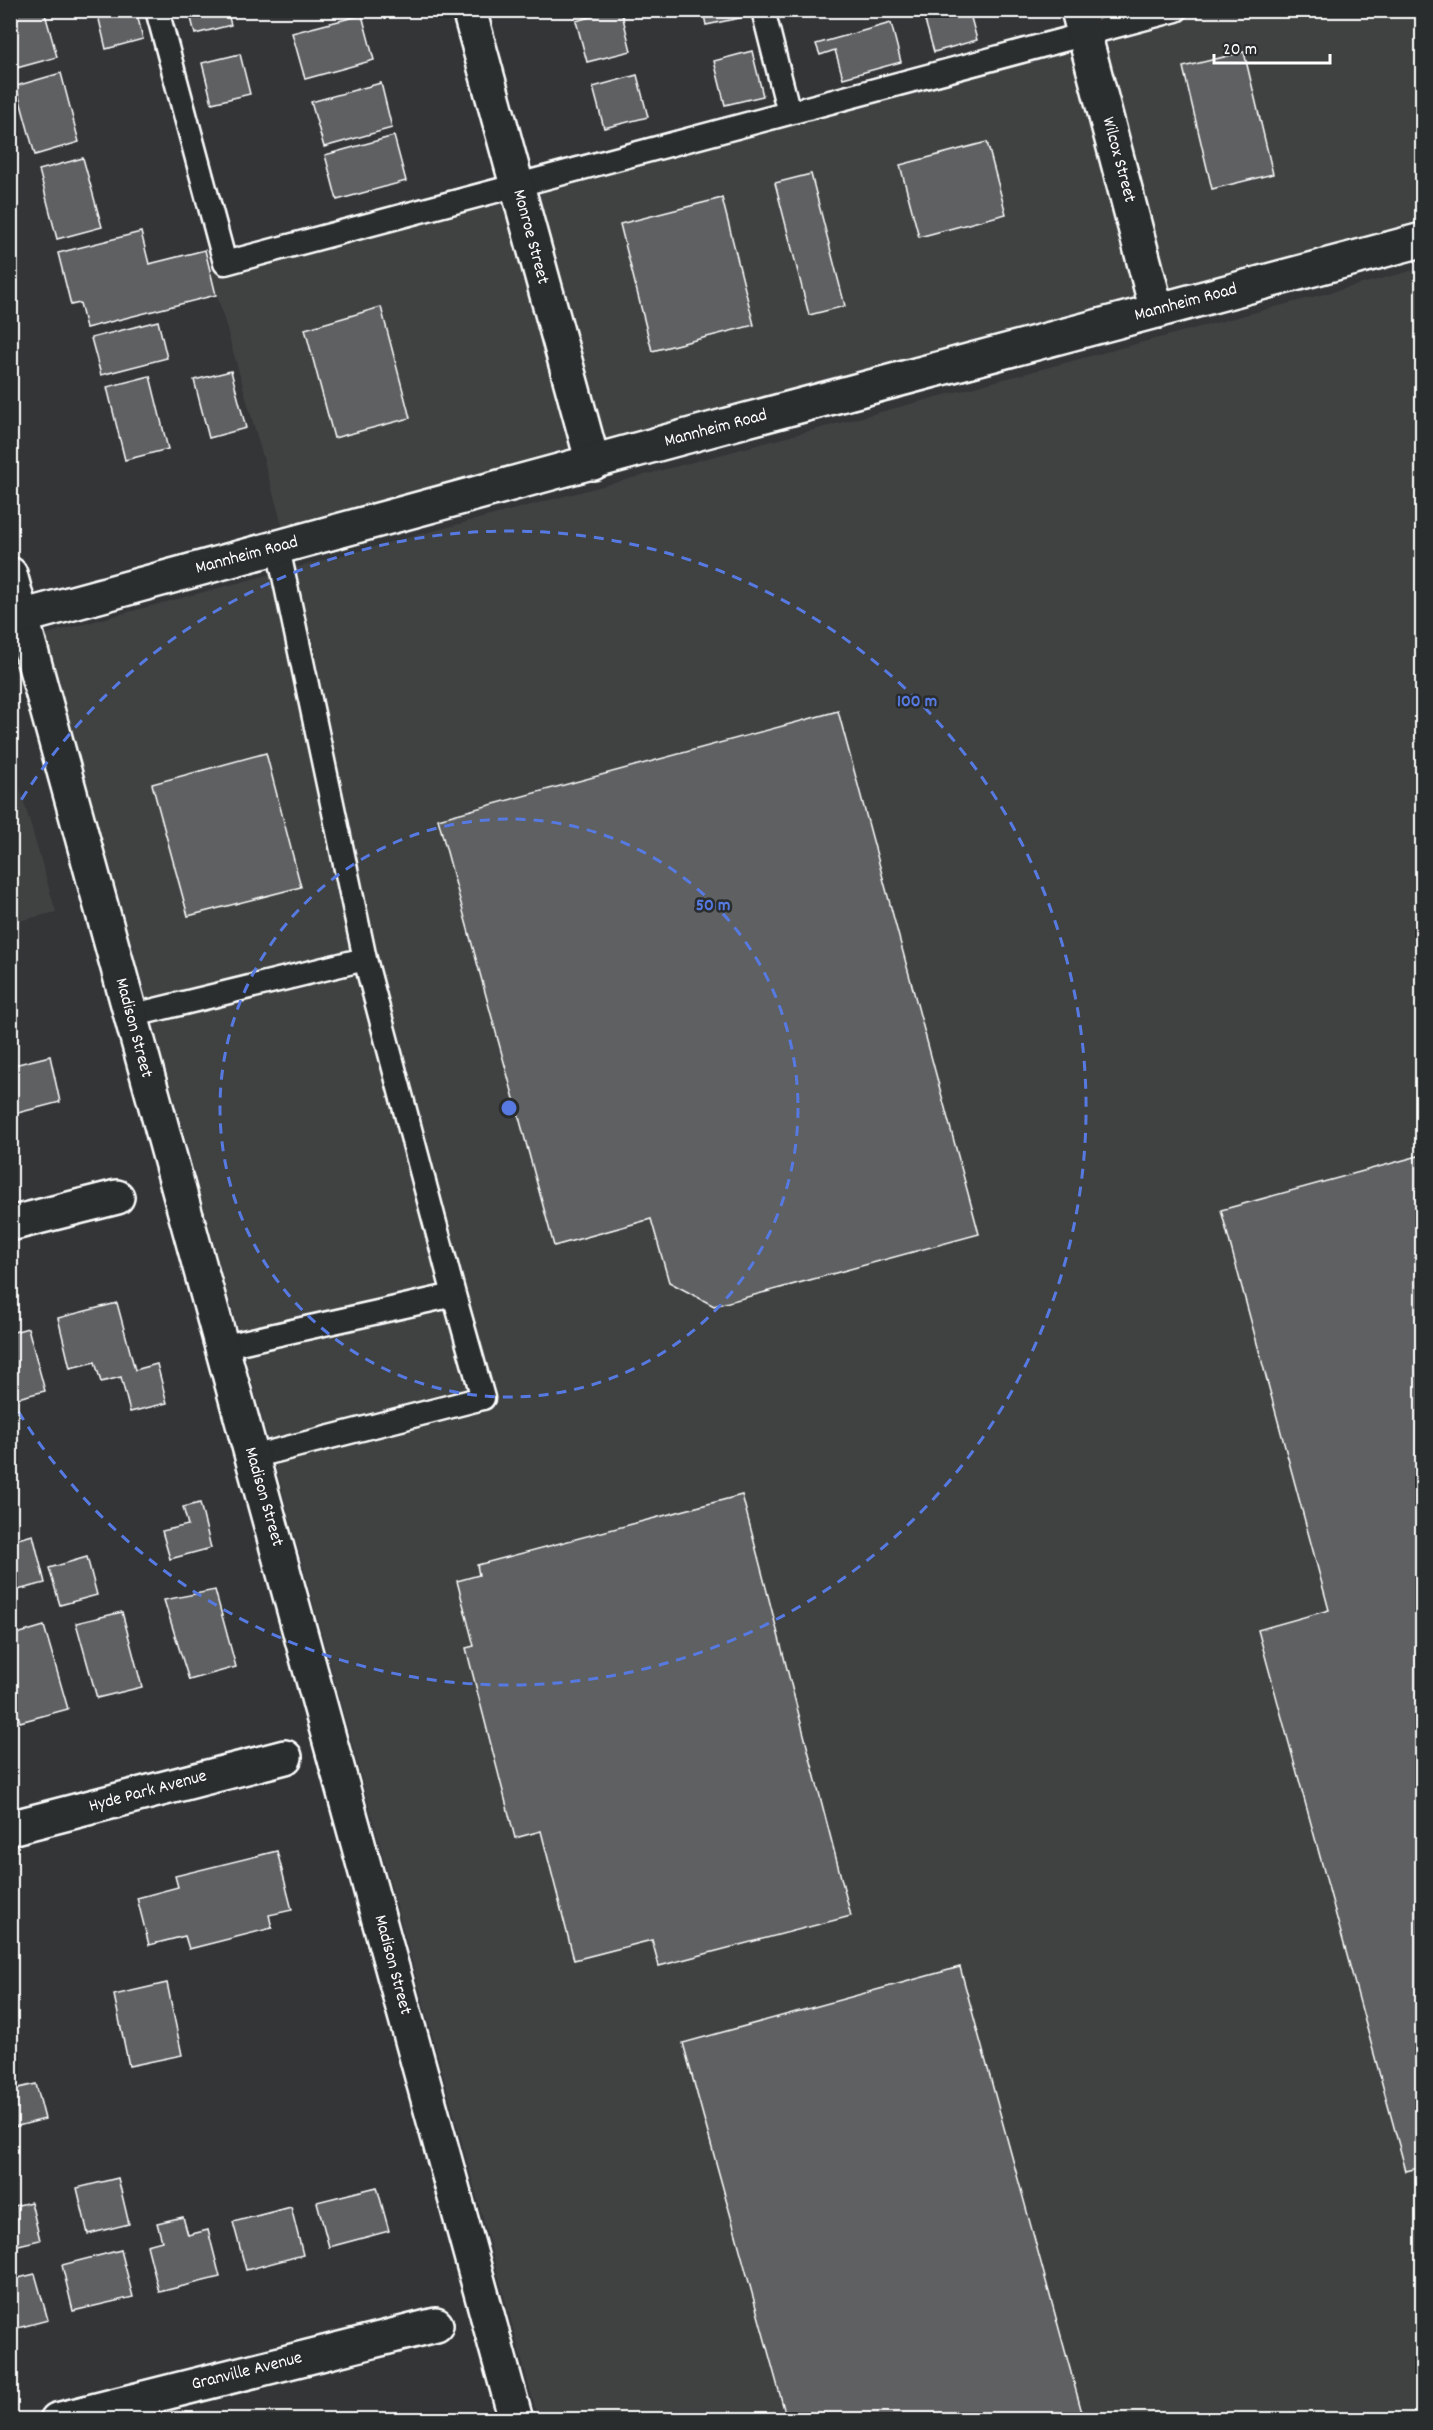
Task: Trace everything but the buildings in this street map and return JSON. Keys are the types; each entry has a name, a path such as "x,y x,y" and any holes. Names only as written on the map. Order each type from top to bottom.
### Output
{"street":[{"name":"Monroe Street","path":"469,10 593,463"},
{"name":"Wilcox Street","path":"1081,22 1157,311"},
{"name":"Mannheim Road","path":"16,619 1422,240"},
{"name":"Madison Street","path":"10,574 16,619 130,1016 516,2420"},
{"path":"10,1224 117,1197"},
{"name":"Hyde Park Avenue","path":"10,1828 285,1757"},
{"name":"Granville Avenue","path":"57,2420 436,2325"}],"lane":[{"path":"157,10 225,263 789,113 1081,22 1176,10"},
{"path":"763,10 789,113"},
{"path":"252,1457 483,1398 365,959 278,548"},
{"path":"130,1016 365,959"},
{"path":"221,1347 454,1295"}],"shaded area":[{"path":"1195,11 1422,11 1422,232 286,539 211,273"},
{"path":"1422,268 1422,2419 538,2419 46,634"},
{"path":"10,754 56,912 11,923 10,923"}]}
